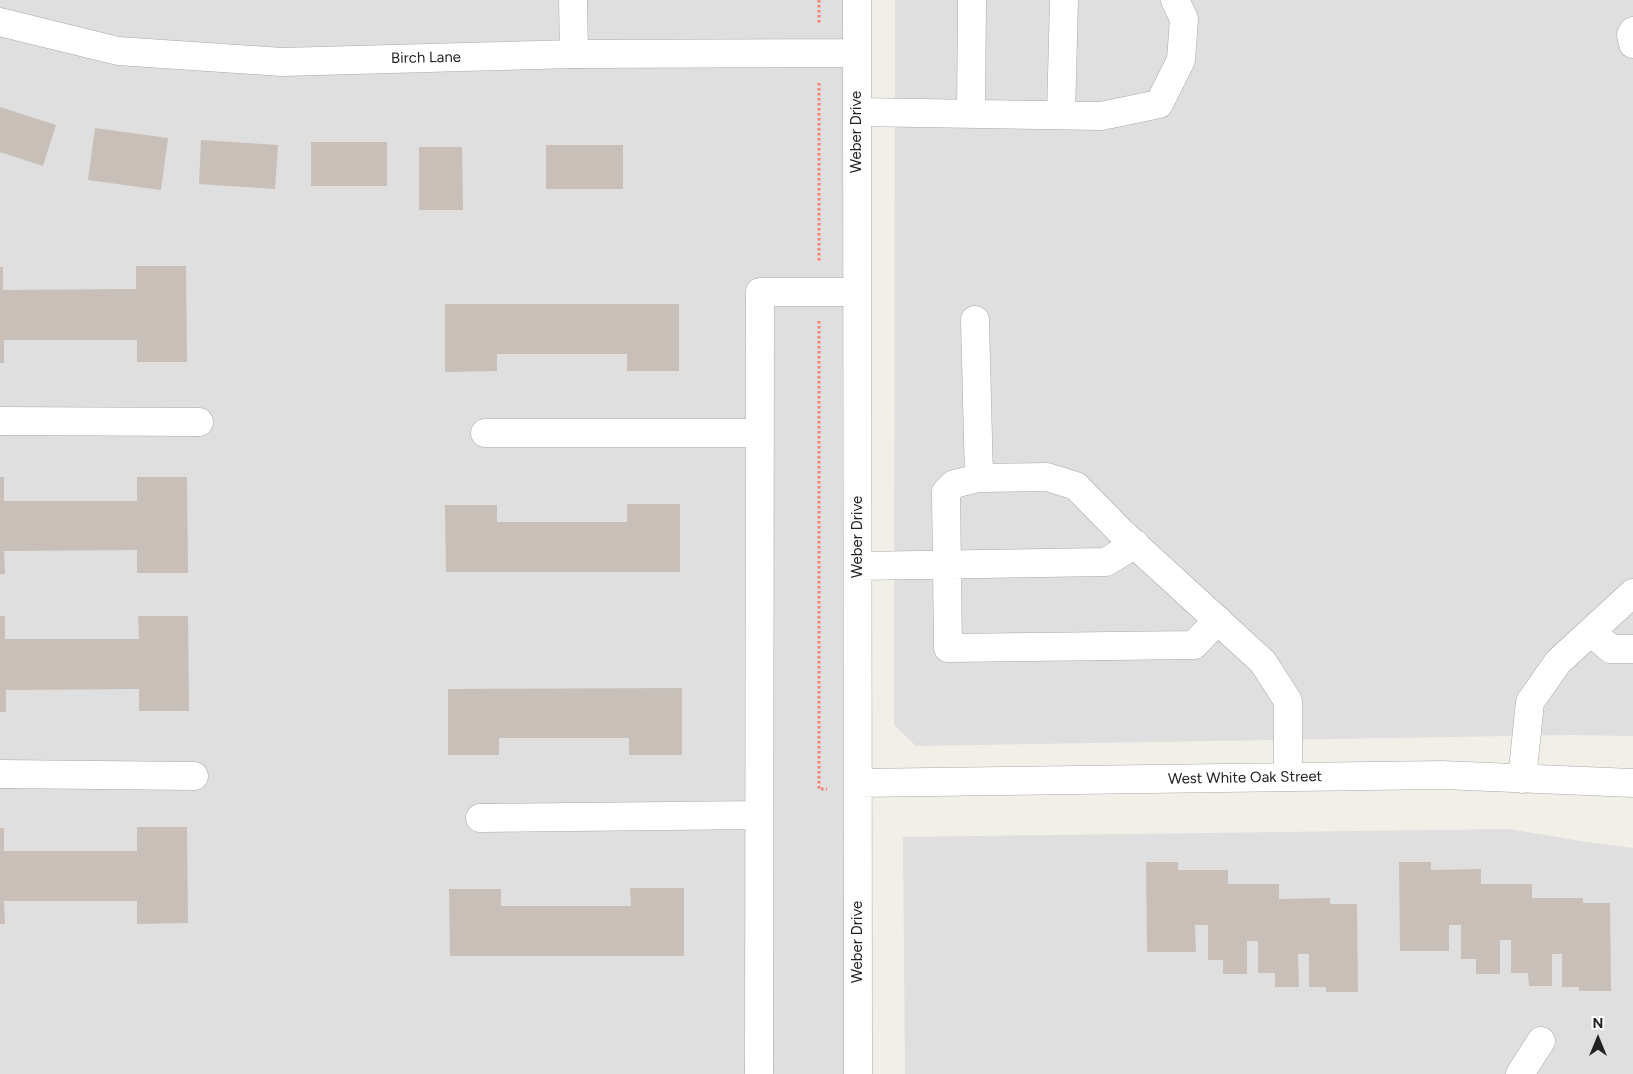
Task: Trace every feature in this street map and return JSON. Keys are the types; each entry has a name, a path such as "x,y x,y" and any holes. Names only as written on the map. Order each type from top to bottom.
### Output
{"street":[{"path":"573,0 574,54"},
{"name":"Weber Drive","path":"857,0 858,1074"},
{"path":"971,114 972,0"},
{"path":"1061,115 1064,0"},
{"path":"857,112 1102,116 1158,104 1180,60 1184,19 1175,0"},
{"name":"Birch Lane","path":"0,22 118,51 272,61 574,54 857,53"},
{"path":"1633,31 1631,35 1633,44"},
{"path":"759,1074 760,292 857,292"},
{"path":"974,320 979,478"},
{"path":"0,421 199,422"},
{"path":"485,433 759,433"},
{"path":"1218,620 1194,645 948,648 946,492 954,484 979,478 1047,477 1076,486 1135,544 1218,620 1263,662 1288,701 1288,777"},
{"path":"858,566 1106,562 1135,544"},
{"path":"1522,779 1530,702 1558,662 1633,593"},
{"path":"1591,632 1611,649 1633,648"},
{"path":"0,774 194,776"},
{"name":"West White Oak Street","path":"858,783 1442,775 1633,783"},
{"path":"480,818 759,815"},
{"path":"1520,1074 1541,1040"}],"path":[{"path":"820,0 820,789"}],"shaded area":[{"path":"0,0 857,0 858,1074 0,1074"},
{"path":"895,0 1633,0 1633,736 1570,735 916,746 894,725"},
{"path":"1509,829 1633,848 1633,1074 905,1074 903,837"}],"building":[{"path":"0,107 56,125 43,166 0,152"},
{"path":"95,128 168,138 161,190 88,180"},
{"path":"201,140 278,145 275,189 199,184"},
{"path":"311,142 387,142 387,186 311,186"},
{"path":"546,145 623,145 623,189 546,189"},
{"path":"419,147 462,147 463,210 419,210"},
{"path":"136,266 186,266 187,362 137,362 137,340 4,340 4,363 0,363 0,267 3,267 3,290 136,289"},
{"path":"445,304 679,304 679,371 627,371 627,354 497,354 497,371 445,372"},
{"path":"0,477 4,477 4,501 137,501 137,477 187,477 188,573 137,573 137,550 4,551 5,574 0,574"},
{"path":"627,504 680,504 680,572 446,572 445,505 497,505 497,522 627,522"},
{"path":"0,616 5,616 5,639 139,639 138,616 188,616 189,711 139,711 139,689 6,690 6,712 0,712"},
{"path":"682,688 682,755 629,755 629,738 499,738 499,755 448,755 448,689"},
{"path":"137,827 187,827 188,923 137,924 137,901 4,901 5,924 0,924 0,828 4,828 4,851 137,851"},
{"path":"1146,862 1178,862 1178,870 1228,870 1228,884 1279,884 1279,899 1330,898 1330,904 1357,904 1358,992 1326,992 1326,987 1309,987 1309,954 1298,954 1299,987 1275,987 1275,973 1258,973 1258,941 1247,941 1247,974 1223,974 1223,960 1208,960 1208,925 1195,925 1196,952 1147,952"},
{"path":"1399,862 1431,862 1431,870 1481,869 1481,884 1532,884 1532,898 1583,898 1583,903 1610,903 1611,991 1579,991 1579,987 1562,987 1562,954 1552,954 1552,986 1529,986 1528,973 1511,973 1511,940 1500,940 1500,974 1476,974 1476,959 1461,959 1461,925 1449,925 1449,951 1400,951"},
{"path":"630,888 684,888 684,956 450,956 449,889 501,889 501,906 631,906"}]}
